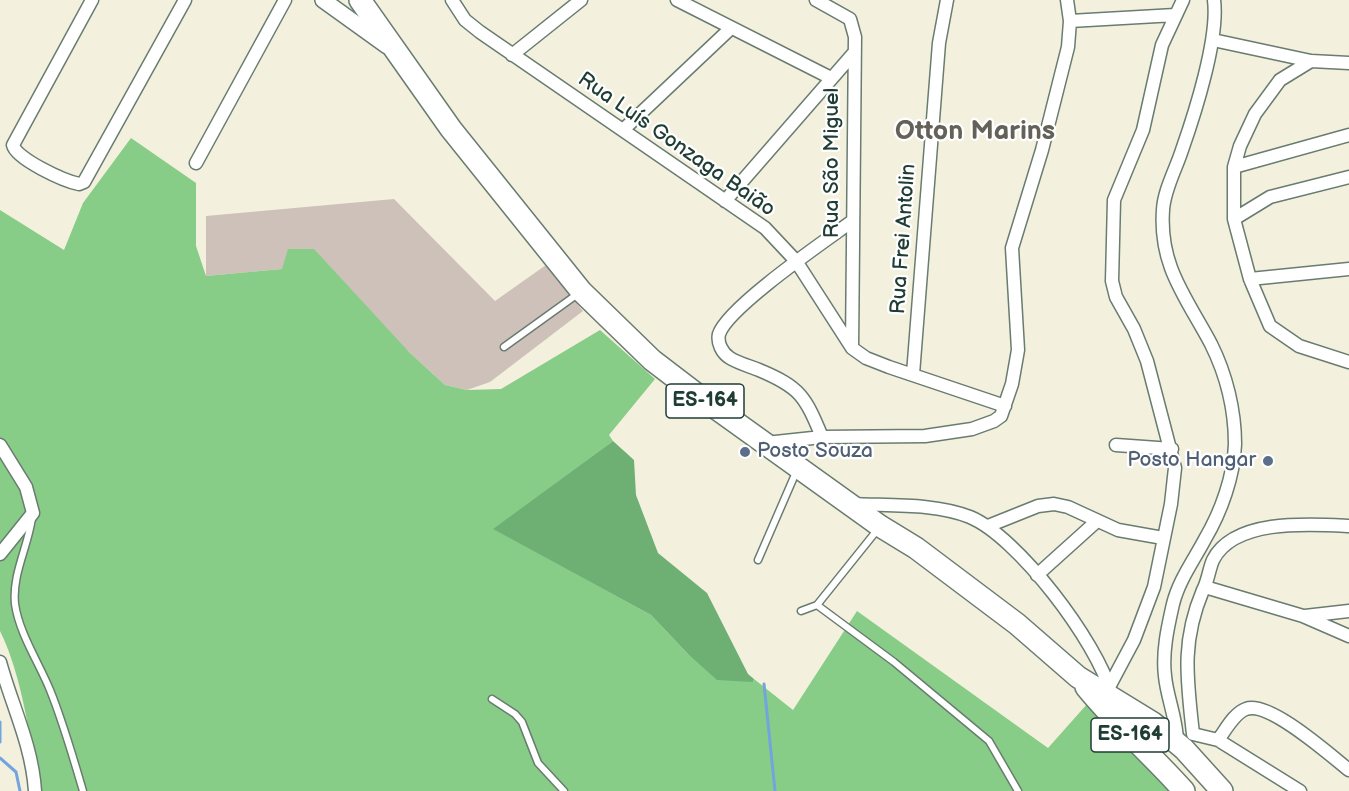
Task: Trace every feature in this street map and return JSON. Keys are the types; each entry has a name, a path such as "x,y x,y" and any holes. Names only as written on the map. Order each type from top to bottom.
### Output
{"highway":[{"name":"ES-164","path":"360,0 452,129 581,291 652,360 849,504 916,548 1007,617 1078,677 1184,791"},
{"name":"ES-164","path":"1078,677 1111,692 1153,723 1185,742 1222,791"},
{"path":"1132,737 1142,725 1153,723"}],"street":[{"path":"92,0 13,146 17,154 72,183 84,182 185,0"},
{"path":"196,162 285,0"},
{"path":"323,0 399,55"},
{"name":"Rua Luís Gonzaga Baião","path":"452,0 465,20 512,56 624,129 765,228 796,261 852,348"},
{"path":"512,56 581,0"},
{"path":"676,0 831,78"},
{"name":"Rua São Miguel","path":"816,0 850,19 855,37 851,222 852,348"},
{"name":"Rua Frei Antolin","path":"913,374 938,54 948,0"},
{"path":"766,443 822,437 925,436 972,429 1001,416 1012,384 1018,350 1012,248 1042,150 1068,47 1070,21 1067,0"},
{"path":"1111,692 1144,619 1154,587 1171,504 1175,468 1172,449 1147,360 1134,329 1116,297 1112,281 1114,200 1143,130 1155,68 1183,0"},
{"path":"1185,742 1165,675 1166,642 1174,602 1184,575 1219,511 1229,480 1235,446 1233,408 1221,370 1211,345 1178,287 1166,259 1162,230 1163,207 1183,147 1213,40 1214,0"},
{"path":"1070,21 1175,15"},
{"path":"624,129 730,29"},
{"path":"1213,40 1311,61 1349,63"},
{"path":"725,201 853,54"},
{"path":"1311,61 1280,80 1266,96 1240,146 1234,167 1234,219 1250,279 1270,326 1299,346 1349,362"},
{"path":"1234,167 1349,135"},
{"path":"1234,219 1270,197 1349,177"},
{"path":"822,437 804,398 792,386 730,358 719,344 718,337 722,327 796,261 851,222"},
{"path":"1250,279 1349,269"},
{"path":"852,348 866,358 1005,406"},
{"path":"0,445 26,487 33,513 0,554"},
{"path":"1116,445 1172,449"},
{"path":"849,504 938,509 968,516 988,526 1037,575 1087,642 1111,692"},
{"path":"988,526 1038,506 1054,504 1068,507 1119,530 1163,538"},
{"path":"1037,575 1096,521"},
{"path":"1185,742 1187,638 1193,614 1214,560 1221,549 1259,529 1297,524 1349,526"},
{"path":"1205,587 1303,616 1349,636"},
{"path":"1303,616 1349,611"},
{"path":"0,662 10,697 27,738 35,791"},
{"path":"1218,740 1239,714 1246,709 1254,708 1282,719 1349,770"},
{"path":"1185,742 1218,740 1300,791"}],"lane":[{"path":"504,347 581,291"},
{"path":"758,560 798,467"},
{"path":"33,513 30,534 19,564 15,604 50,691 83,791"},
{"path":"801,611 817,605 880,526"},
{"path":"817,605 894,662 988,741 1018,791"},
{"path":"492,699 515,714 522,722 538,763 564,791"}],"shaded area":[{"path":"394,199 495,301 546,265 583,311 490,382 467,390 445,385 409,352 282,269 206,276 206,216"}],"green space":[{"path":"131,138 196,183 196,246 206,276 282,269 288,249 314,249 409,352 445,385 467,390 501,389 600,330 655,379 609,435 613,441 494,529 651,615 688,654 753,682 754,679 793,710 857,611 1048,748 1088,703 1174,791 39,791 20,688 8,648 0,631 0,210 64,250 83,203"},
{"path":"613,441 634,460 636,495 658,553 707,593 748,674 754,679 753,682 717,680 688,654 651,615 493,529"}],"waterway":[{"path":"764,684 775,791"},
{"path":"0,722 0,742"},
{"path":"0,758 16,772 20,791"}],"place":[{"name":"Posto Souza","path":"745,452"},
{"name":"Posto Hangar","path":"1268,461"}],"district":[{"name":"Otton Marins","path":"975,132"}]}
